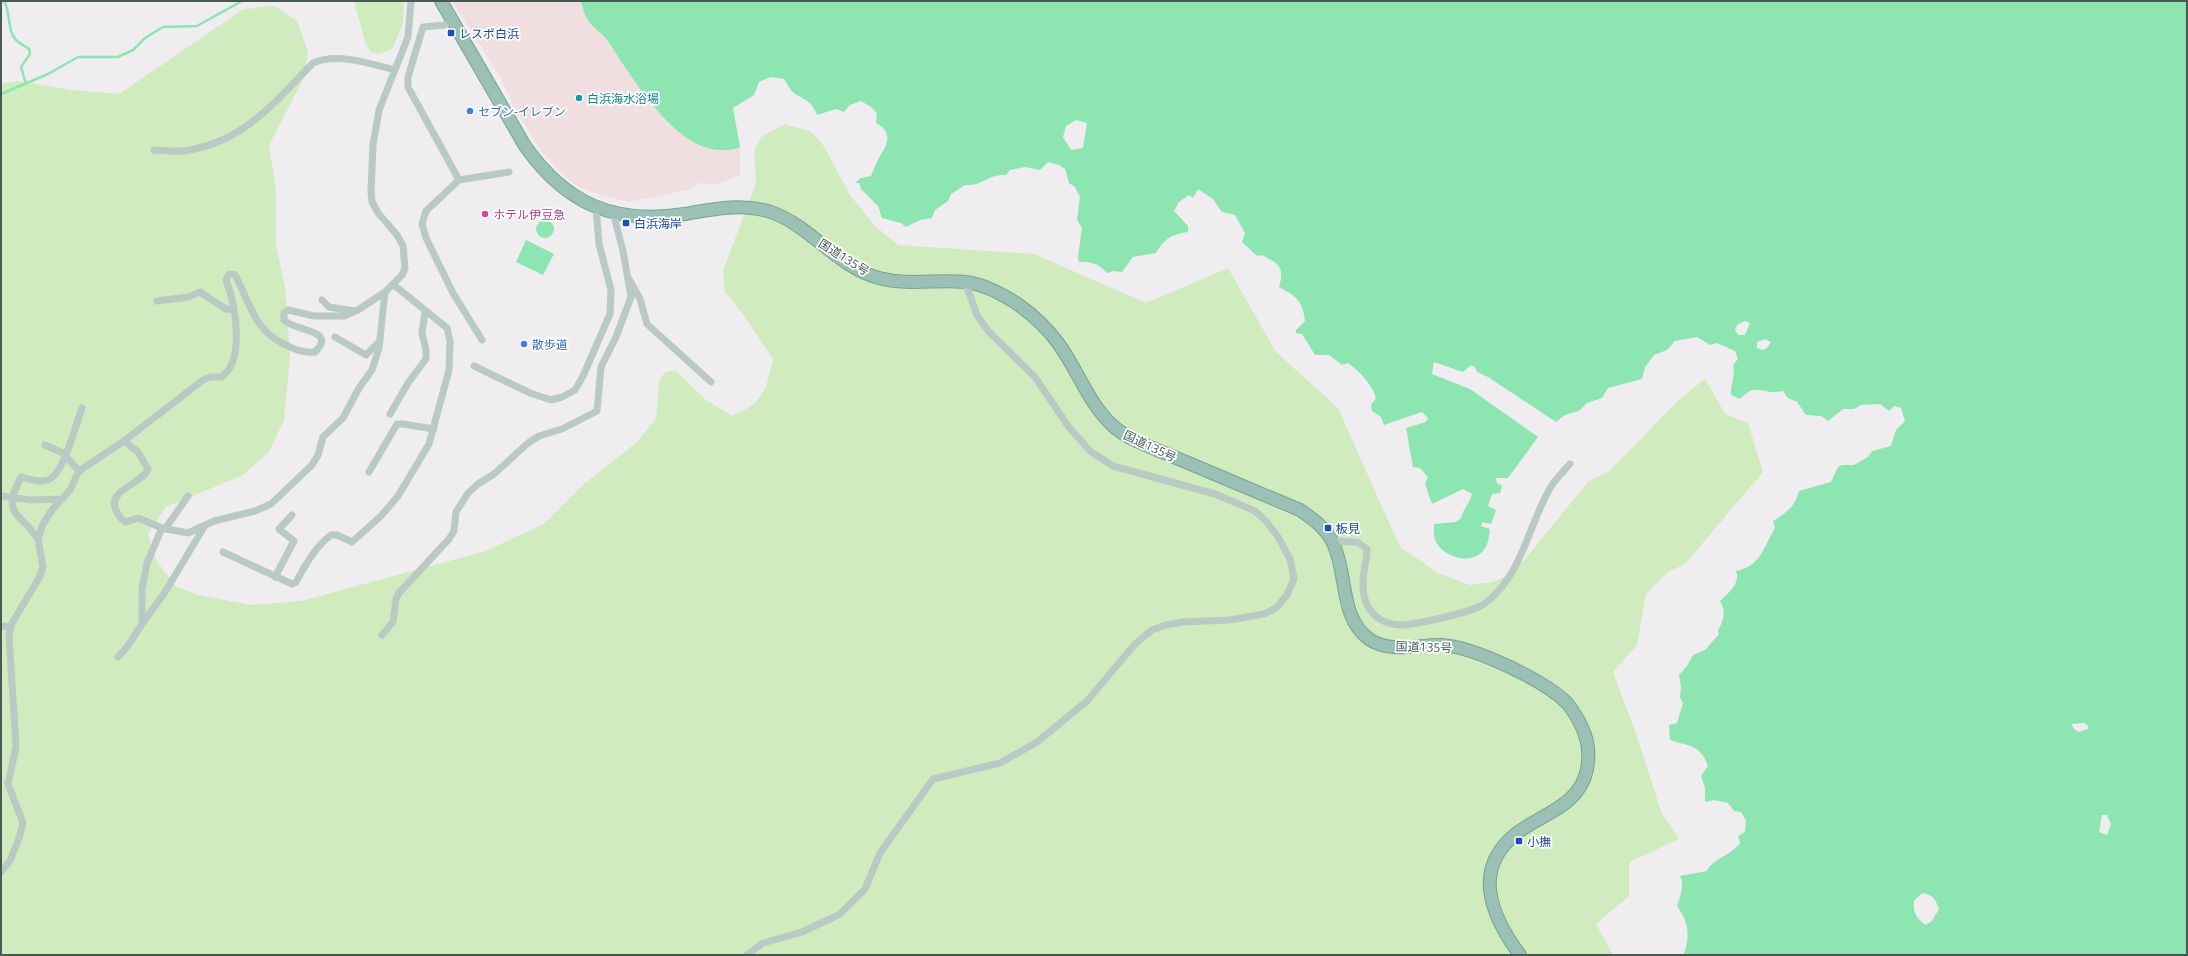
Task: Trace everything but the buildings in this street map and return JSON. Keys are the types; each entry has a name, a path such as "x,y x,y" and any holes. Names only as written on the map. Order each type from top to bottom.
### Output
{"highway":[{"name":"国道135号","path":"441,1 524,146 540,167 561,187 596,208 644,218 735,207 753,207 781,217 842,259 860,270 878,278 916,283 965,282 998,293 1018,304 1040,321 1059,344 1100,413 1124,435 1300,510 1319,524 1332,541 1341,566 1349,610 1358,630 1370,640 1400,648 1442,645 1461,648 1488,658 1552,690 1574,712 1583,727 1587,741 1588,761 1585,776 1578,790 1570,800 1518,832 1506,842 1497,855 1491,869 1489,886 1493,908 1500,926 1520,955"}],"street":[{"path":"38,539 43,524 70,490 79,470 124,441 202,380 210,377 221,377 226,373 235,359 236,320 226,280 227,276 232,274 239,283 264,332 291,348 316,352 321,347 322,341 320,337 315,332 289,325 284,320 284,313 288,310 314,316 344,316 355,311 385,292 394,285 402,275 406,268 402,246 397,234 378,213 372,202 371,191 376,128 379,110 408,36 412,1"},
{"path":"453,21 444,25 423,27 408,76 408,86 459,180"},
{"path":"154,150 182,151 212,144 236,134 260,117 313,63 323,58 359,61 395,70"},
{"path":"482,340 453,293 423,232 422,224 426,211 459,180 508,172"},
{"path":"474,366 530,393 551,400 562,398 575,390 583,376 610,314 611,290 599,244 596,208"},
{"path":"382,635 393,622 396,599 399,593 450,539 454,531 456,512 468,493 478,484 498,471 528,443 597,411 601,367 630,302 628,277 613,212"},
{"path":"628,277 640,299 647,324 711,382"},
{"path":"747,955 763,943 802,932 840,914 865,889 880,853 933,779 1000,763 1037,742 1087,701 1135,644 1152,630 1166,625 1183,622 1229,620 1264,614 1276,608 1287,595 1294,579 1290,559 1278,537 1266,521 1255,511 1215,494 1113,466 1090,451 1068,426 1035,377 988,331 977,315 965,282"},
{"path":"223,552 292,584 296,582 312,554 331,535 338,535 352,542 362,534 398,496 429,444 434,430 449,370 450,341 447,328 425,312 394,285"},
{"path":"157,301 188,297 200,292 226,309 234,309"},
{"path":"124,441 138,452 148,469 147,473 122,492 115,500 114,506 120,519 126,522 138,518 163,528 188,533 214,521 255,511 271,504 312,466 318,455 323,437 343,418 359,388 376,363 380,341 385,292"},
{"path":"322,300 329,307 355,311"},
{"path":"390,414 408,383 426,359 426,350 422,333 425,312"},
{"path":"335,337 366,355 380,341"},
{"path":"1,872 10,861 20,838 22,823 8,784 16,747 9,647 11,627 19,608 39,578 42,568 38,539 34,532 11,512 11,496 14,486 21,476 40,481 48,480 55,475 65,456 82,408"},
{"path":"370,472 397,424 434,430"},
{"path":"44,445 65,456 79,470"},
{"path":"1332,541 1357,542 1367,549 1367,560 1362,581 1363,592 1368,607 1378,619 1387,624 1398,627 1414,624 1483,605 1508,579 1527,542 1549,490 1570,464"},
{"path":"1,496 11,496 31,500 62,499"},
{"path":"142,624 142,589 147,563 163,528 188,496"},
{"path":"275,577 294,541 279,529 292,515"},
{"path":"118,657 128,648 142,624 162,597 204,526"},
{"path":"1,626 11,627"}],"shaded area":[{"path":"354,1 404,1 403,24 392,49 379,54 370,51 365,42"},
{"path":"580,1 2187,1 2187,955 1684,954 1688,935 1686,923 1677,906 1682,887 1680,876 1707,871 1713,863 1736,847 1740,843 1738,836 1745,832 1746,821 1741,812 1734,811 1728,803 1714,800 1705,802 1705,788 1701,776 1708,766 1705,759 1694,747 1670,740 1669,725 1677,723 1683,703 1680,698 1681,687 1679,675 1687,666 1693,655 1705,650 1719,634 1718,630 1724,616 1720,601 1733,588 1737,580 1736,571 1751,565 1764,549 1775,528 1773,521 1792,506 1799,491 1831,482 1838,467 1842,465 1854,465 1868,457 1872,451 1891,446 1896,430 1905,421 1901,408 1894,406 1889,411 1880,404 1861,405 1854,409 1843,409 1828,421 1821,416 1806,415 1797,402 1788,398 1783,391 1770,392 1756,390 1751,391 1740,399 1731,395 1734,373 1733,365 1738,359 1735,351 1717,343 1710,345 1697,337 1675,341 1667,350 1654,355 1645,367 1642,379 1608,388 1602,398 1587,403 1579,411 1565,415 1556,422 1488,377 1477,372 1475,367 1471,365 1463,372 1434,362 1432,374 1470,389 1538,437 1508,478 1496,478 1497,483 1502,486 1500,493 1492,494 1488,506 1496,510 1491,524 1482,522 1481,526 1490,529 1486,547 1477,556 1471,558 1459,558 1442,550 1436,543 1434,524 1456,522 1461,518 1472,494 1463,489 1432,504 1425,484 1428,477 1420,468 1413,467 1406,428 1426,422 1428,418 1422,412 1384,425 1381,417 1372,411 1371,405 1376,398 1368,383 1361,375 1348,363 1342,365 1329,355 1315,355 1302,334 1296,333 1296,330 1305,321 1304,314 1298,300 1290,293 1279,287 1281,270 1279,267 1273,261 1262,255 1257,256 1242,242 1245,233 1235,215 1222,212 1213,199 1198,189 1193,198 1189,195 1179,202 1174,211 1188,226 1188,232 1177,234 1169,238 1162,244 1156,253 1133,257 1122,272 1114,271 1107,273 1101,267 1094,264 1079,262 1078,257 1082,228 1077,220 1080,197 1075,187 1069,183 1065,169 1059,165 1048,162 1040,170 1025,167 1010,170 1006,175 994,176 977,184 965,185 951,194 948,201 935,210 932,218 920,220 906,227 901,223 882,218 878,206 861,189 859,183 855,183 861,178 871,176 887,142 887,134 881,126 876,123 877,113 871,107 861,101 850,105 844,112 836,109 817,115 808,101 794,93 784,79 770,77 759,82 754,95 733,108 740,147 731,150 722,150 704,147 687,138 671,125 656,108 628,72 607,40 588,21","holes":["1076,120 1087,123 1083,148 1071,150 1063,137 1066,126","1745,321 1750,323 1745,335 1738,335 1735,330 1737,325","1765,339 1771,342 1767,348 1763,350 1757,348 1757,342","2084,723 2088,726 2088,729 2079,732 2075,730 2071,724","2102,815 2107,815 2111,824 2107,835 2099,832","1922,893 1933,898 1939,909 1932,921 1926,925 1918,918 1914,901"]},
{"path":"273,5 297,21 308,52 304,78 269,145 276,192 276,246 285,286 290,356 284,420 269,452 243,475 166,507 148,534 156,560 175,586 198,595 252,605 301,601 486,551 544,524 584,484 637,442 656,419 659,381 665,372 675,370 706,400 732,416 751,406 762,394 768,379 773,359 743,314 725,292 723,271 756,183 754,151 761,137 785,124 811,132 823,145 850,195 874,225 898,245 1034,254 1146,303 1228,268 1276,352 1338,408 1400,547 1438,573 1470,585 1493,582 1510,574 1526,558 1588,482 1609,471 1682,397 1705,379 1725,414 1748,423 1763,472 1685,564 1668,572 1646,594 1637,645 1613,672 1637,737 1662,814 1679,839 1629,862 1629,896 1596,924 1613,955 1,955 1,84 18,81 73,90 119,94 242,10"},
{"path":"541,220 549,220 554,225 552,236 549,238 541,238 536,233 536,225"},
{"path":"526,240 554,254 543,275 516,262"}],"sand":[{"name":"白浜海水浴場","path":"452,1 580,1 588,21 605,38 641,90 671,125 687,138 704,147 731,150 740,147 740,175 717,184 699,183 691,189 629,202 590,192 574,184 560,172 540,150 514,106 500,77"}],"waterway":[{"path":"4,1 8,11 13,36 29,49 30,54 21,67 26,84"},
{"path":"1,94 48,74 78,57 118,57 133,50 145,38 163,27 197,26 242,1"}],"place":[{"name":"レスポ白浜","path":"451,33"},
{"name":"白浜海水浴場","path":"579,98"},
{"name":"セブン-イレブン","path":"470,111"},
{"name":"ホテル伊豆急","path":"485,214"},
{"name":"白浜海岸","path":"626,223"},
{"name":"散歩道","path":"524,344"},
{"name":"板見","path":"1328,528"},
{"name":"小撫","path":"1519,841"}]}
